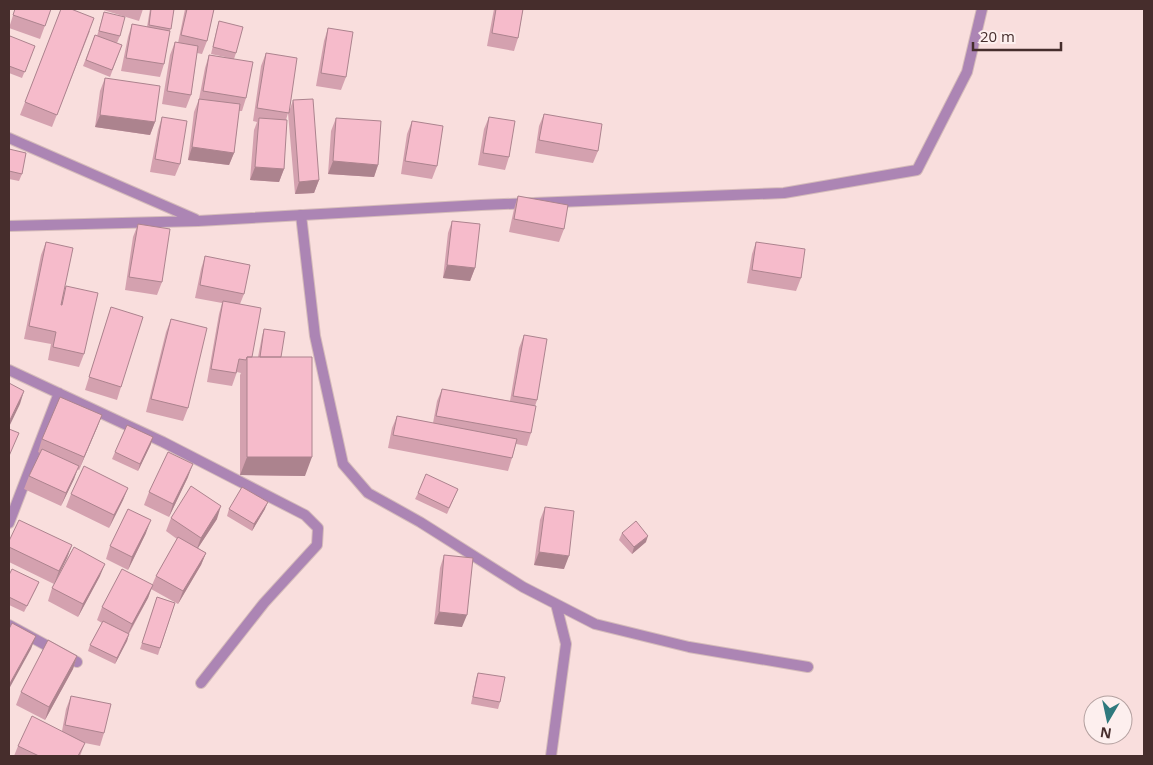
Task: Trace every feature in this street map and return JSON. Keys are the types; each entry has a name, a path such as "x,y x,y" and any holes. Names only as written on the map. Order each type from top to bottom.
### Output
{"street":[{"path":"9,226 198,221 481,205 784,193 917,170 967,72 982,9"},
{"path":"9,138 198,221"},
{"path":"301,215 315,336 343,464 368,493 420,522 524,587 595,624 689,647 808,667"},
{"path":"9,370 163,442 305,515 318,528 317,545 264,603 201,682"},
{"path":"9,523 59,393"},
{"path":"551,756 566,644 556,604"},
{"path":"9,625 76,662"}],"building":[{"path":"15,9 51,9 45,26 13,15"},
{"path":"61,9 71,9 94,18 57,115 25,102"},
{"path":"151,9 174,9 171,29 149,25"},
{"path":"187,9 214,9 207,41 181,35"},
{"path":"496,9 523,9 518,38 492,33"},
{"path":"104,12 125,17 120,36 99,31"},
{"path":"219,21 243,27 236,53 213,47"},
{"path":"132,24 170,31 164,64 126,58"},
{"path":"328,28 353,32 346,77 321,73"},
{"path":"95,35 122,45 112,70 86,60"},
{"path":"10,36 35,46 25,72 9,66"},
{"path":"175,42 198,46 191,95 167,91"},
{"path":"266,53 297,58 289,113 257,108"},
{"path":"209,55 253,62 246,98 203,91"},
{"path":"105,78 160,86 155,122 100,115"},
{"path":"199,99 240,104 234,153 192,147"},
{"path":"313,99 319,180 299,182 293,100"},
{"path":"544,114 602,124 598,151 539,140"},
{"path":"162,117 187,121 180,164 155,159"},
{"path":"489,117 515,121 509,157 483,153"},
{"path":"259,118 287,120 284,169 255,167"},
{"path":"336,118 381,121 378,165 333,161"},
{"path":"412,121 443,126 437,166 405,161"},
{"path":"9,149 26,153 22,174 9,171"},
{"path":"518,196 568,205 564,229 514,219"},
{"path":"452,221 480,224 475,268 447,265"},
{"path":"138,224 170,229 162,282 129,277"},
{"path":"46,242 73,248 61,305 66,286 98,293 84,354 53,347 56,332 29,326"},
{"path":"756,242 805,249 801,278 752,270"},
{"path":"205,256 250,265 244,294 200,285"},
{"path":"223,301 261,308 252,357 247,357 246,360 239,359 236,373 211,369"},
{"path":"111,307 143,317 121,387 89,377"},
{"path":"171,319 207,328 188,408 151,399"},
{"path":"264,329 285,332 281,357 260,357"},
{"path":"524,335 547,339 537,400 513,396"},
{"path":"247,357 312,357 312,457 247,457"},
{"path":"9,383 24,391 9,422"},
{"path":"442,389 536,406 531,433 436,416"},
{"path":"60,397 102,415 84,457 42,439"},
{"path":"397,416 517,439 512,458 393,435"},
{"path":"127,425 153,437 140,464 115,452"},
{"path":"9,429 19,433 9,456"},
{"path":"42,449 79,466 66,493 29,476"},
{"path":"168,452 193,464 173,504 149,492"},
{"path":"84,466 128,488 114,515 71,494"},
{"path":"426,474 458,489 449,508 418,493"},
{"path":"191,486 221,506 201,538 171,518"},
{"path":"242,487 268,502 254,524 229,509"},
{"path":"545,507 574,511 569,556 539,552"},
{"path":"128,509 151,520 132,557 110,546"},
{"path":"19,520 72,545 59,571 9,547 9,541"},
{"path":"636,521 648,536 634,547 622,533"},
{"path":"178,537 206,553 183,591 156,576"},
{"path":"74,547 105,564 83,604 52,588"},
{"path":"444,555 473,558 467,615 439,612"},
{"path":"12,569 39,582 27,606 9,597 9,575"},
{"path":"122,569 153,585 132,624 102,607"},
{"path":"157,597 175,603 160,648 142,643"},
{"path":"103,621 129,634 117,658 90,645"},
{"path":"12,623 36,636 9,685 9,629"},
{"path":"48,640 77,656 49,707 21,692"},
{"path":"478,673 505,677 500,702 473,697"},
{"path":"71,696 111,704 104,733 65,725"},
{"path":"32,716 85,743 78,756 39,756 18,746"}]}
